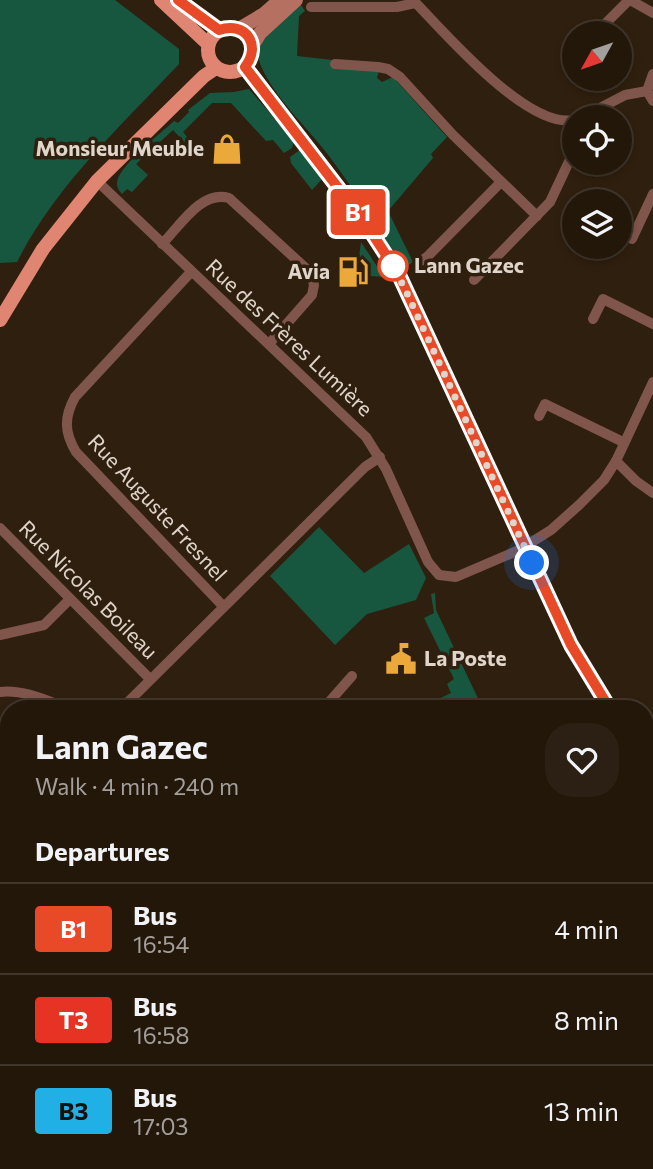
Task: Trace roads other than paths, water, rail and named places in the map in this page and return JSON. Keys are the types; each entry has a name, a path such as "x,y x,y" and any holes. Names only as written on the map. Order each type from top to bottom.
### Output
{"main road":[{"path":"161,0 208,44"},
{"path":"178,0 219,30"},
{"path":"239,29 264,14 280,0"},
{"path":"252,47 247,34 229,27 219,30 208,44 207,54 216,68 226,72 236,72 245,67 251,60 252,47 260,33 296,0"},
{"path":"245,67 366,224 399,275 571,645 605,700"},
{"path":"0,320 43,249 97,181 204,76 216,68"}],"street":[{"path":"608,21 630,0 653,13"},
{"path":"312,7 397,7 414,1 500,86 533,111 562,122"},
{"path":"335,64 378,67 388,69 400,77 453,135 537,216"},
{"path":"606,105 625,95 650,96 653,74"},
{"path":"474,281 551,202 563,175"},
{"name":"Rue des Frères Lumière","path":"97,181 352,422 380,457 428,562 439,575 456,577 524,547"},
{"path":"419,262 501,182"},
{"path":"632,239 653,194"},
{"path":"162,244 200,204 219,195 229,198 311,273 314,285 312,295 269,344"},
{"name":"Rue Auguste Fresnel","path":"191,272 75,397 68,409 65,423 68,440 76,452 223,606"},
{"path":"593,318 603,299 653,324"},
{"path":"524,547 551,530 604,480 616,461 652,385"},
{"path":"538,416 545,404 623,442"},
{"path":"129,700 365,467 380,457"},
{"path":"616,461 653,493"},
{"name":"Rue Nicolas Boileau","path":"0,528 149,679"},
{"path":"0,635 44,625 70,599"},
{"path":"331,700 352,676"},
{"path":"0,692 7,691 46,700"}],"place":[{"name":"Monsieur Meuble","path":"227,149"},
{"name":"Lann Gazec","path":"393,266"},
{"name":"Avia","path":"353,272"},
{"name":"La Poste","path":"401,659"}]}
